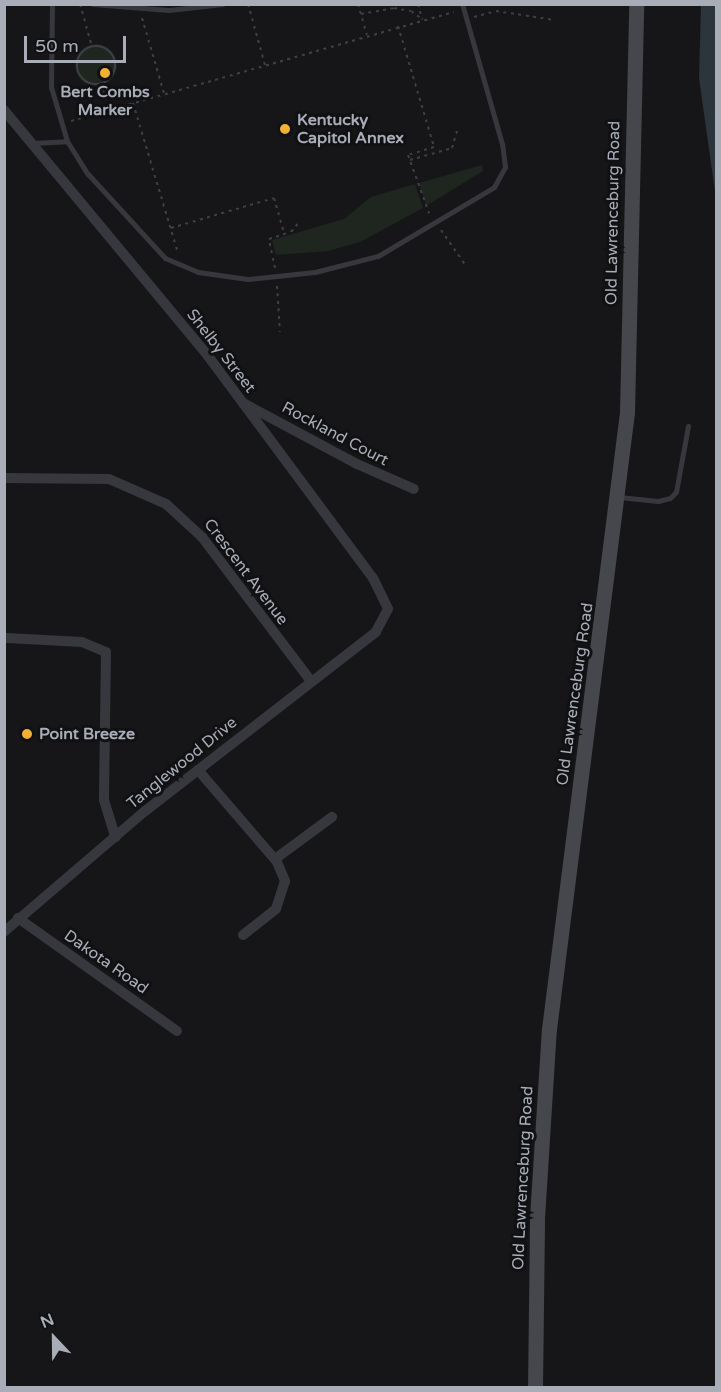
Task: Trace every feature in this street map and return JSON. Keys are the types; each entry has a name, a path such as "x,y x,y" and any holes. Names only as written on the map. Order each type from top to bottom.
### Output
{"main road":[{"name":"Old Lawrenceburg Road","path":"535,1388 537,1218 549,1029 627,412 636,4"}],"street":[{"name":"Shelby Street","path":"4,110 243,403 373,578 386,601 383,623"},
{"name":"Rockland Court","path":"243,403 366,469 414,489"},
{"name":"Crescent Avenue","path":"4,478 109,479 166,504 202,537 311,681"},
{"name":"Tanglewood Drive","path":"4,932 115,837 383,623"},
{"path":"7,638 82,642 106,652 104,800 115,837"},
{"path":"198,770 275,859 285,881 282,901 243,935"},
{"path":"275,859 332,817"},
{"name":"Dakota Road","path":"18,918 177,1031"}],"lane":[{"path":"52,4 51,87 67,141 88,174 165,258 182,266 248,279 357,263 408,241 494,188 505,167 502,144 462,4"},
{"path":"93,4 140,9 223,4"},
{"path":"31,143 67,141"},
{"path":"618,496 658,501 670,498 676,492 688,426"}],"path":[{"path":"80,4 92,47"},
{"path":"248,4 265,64"},
{"path":"358,4 367,35"},
{"path":"418,4 423,19"},
{"path":"361,14 394,8 411,11 423,19"},
{"path":"140,9 165,94"},
{"path":"62,124 447,11 474,17 496,11 554,20"},
{"path":"398,26 434,147 408,155 424,207"},
{"path":"92,47 105,48 115,64 112,76 101,83 84,80 78,70 79,58 92,47"},
{"path":"101,83 109,110"},
{"path":"133,103 182,266"},
{"path":"410,160 452,148 457,131"},
{"path":"171,228 274,198 284,234"},
{"path":"274,255 269,239 284,234 299,222"},
{"path":"447,237 466,266"},
{"path":"277,293 280,332"}],"shaded area":[{"path":"701,5 716,5 716,199 699,78"},
{"path":"96,44 111,50 117,65 111,80 96,86 81,80 75,65 81,50"},
{"path":"482,165 483,171 426,206 419,183"},
{"path":"415,184 423,208 360,242 328,251 276,255 272,240 344,219 371,197"}],"place":[{"name":"Bert Combs Marker","path":"105,73"},
{"name":"Kentucky Capitol Annex","path":"285,129"},
{"name":"Point Breeze","path":"27,734"}]}
